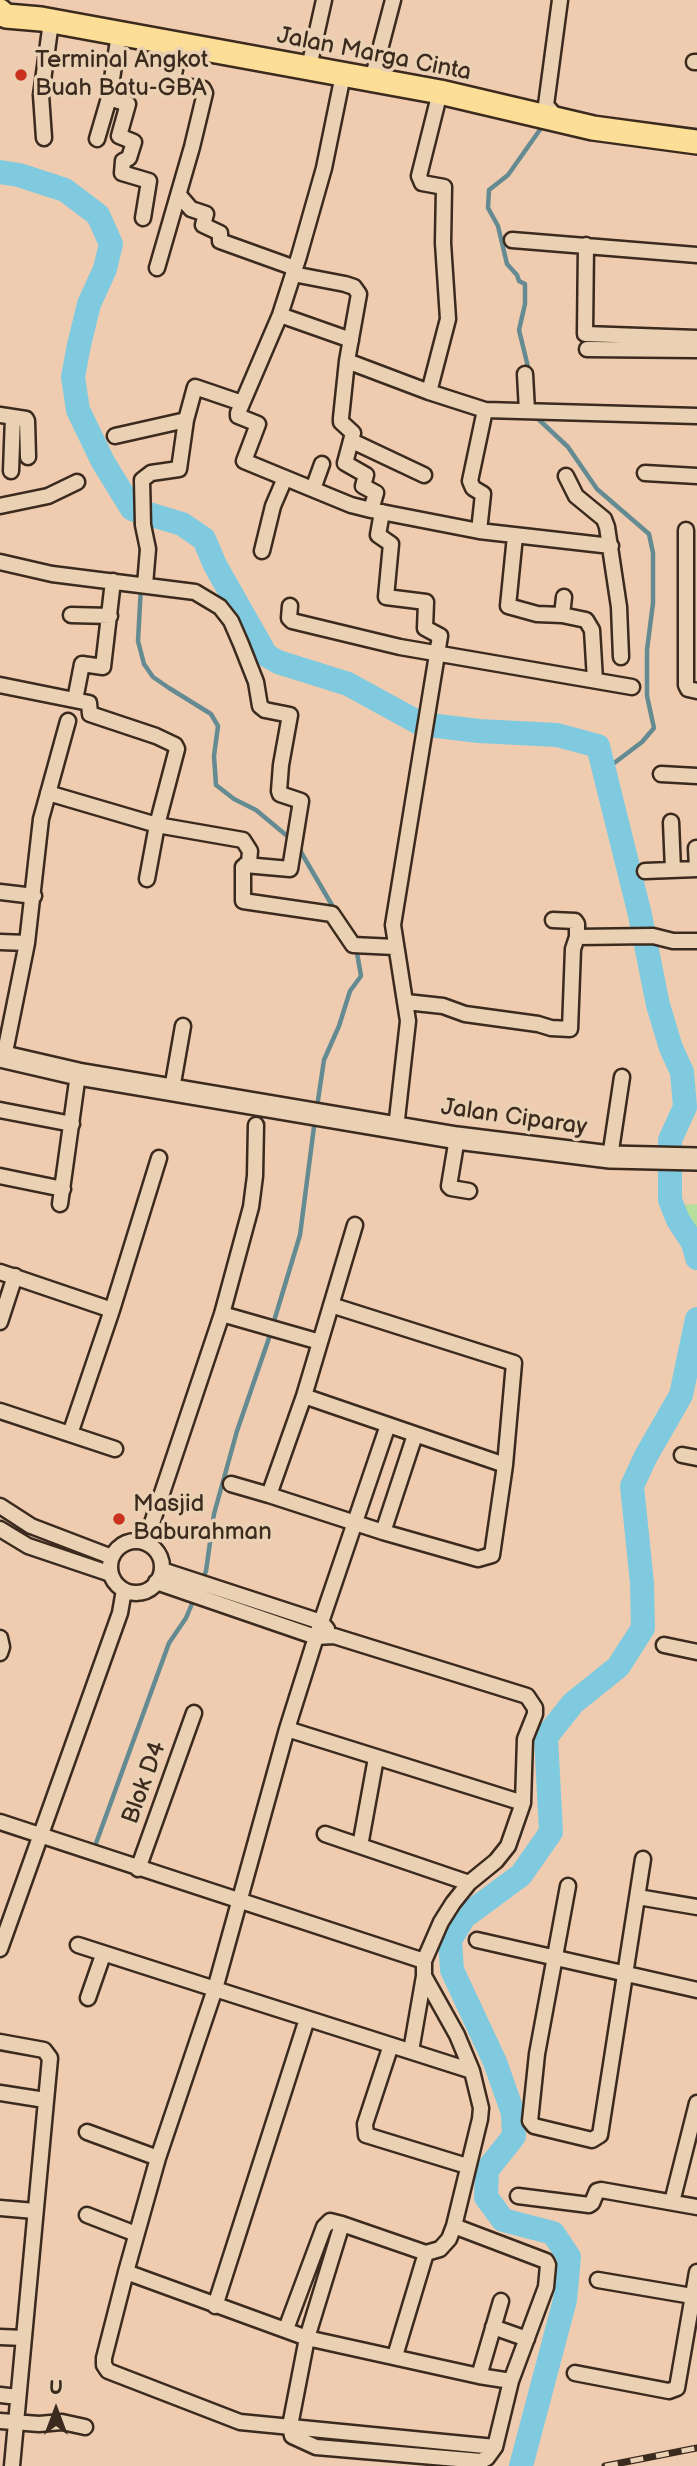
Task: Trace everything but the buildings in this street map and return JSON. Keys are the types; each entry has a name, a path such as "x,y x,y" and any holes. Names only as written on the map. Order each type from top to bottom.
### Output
{"main road":[{"name":"Jalan Marga Cinta","path":"7,6 34,13 46,20 440,92 639,136 697,142"}],"street":[{"path":"309,67 324,0"},
{"path":"372,80 393,0"},
{"path":"550,115 560,0"},
{"path":"44,138 41,94 46,20"},
{"path":"97,139 109,99 119,34"},
{"path":"157,268 205,93 202,89 172,84 180,45"},
{"path":"343,75 324,168 294,271 280,315 238,416 258,424 244,461 351,505 376,511 479,531 611,546"},
{"path":"429,392 447,321 443,243 444,187 422,183 419,176 440,92"},
{"path":"109,99 128,104 119,136 134,142 129,158 123,161 122,173 149,181 143,218"},
{"path":"178,195 191,209 206,214 203,225 220,233 219,242 294,271 345,284 357,290 359,299 347,361 341,422 353,433 345,463 366,475 363,486 376,493 378,535 391,544 386,597 426,602 425,628 440,636 393,925 408,1021 396,1128"},
{"path":"512,240 697,255"},
{"path":"586,245 585,334 612,342 697,350"},
{"path":"280,315 351,340"},
{"path":"587,349 612,342 697,338"},
{"path":"347,361 485,410 697,416"},
{"path":"525,374 530,411"},
{"path":"142,584 148,549 143,525 142,480 145,475 179,468 186,420 195,387 242,403"},
{"path":"479,531 483,494 473,488 470,481 485,410"},
{"path":"11,471 7,416 27,421 27,457"},
{"path":"115,436 186,420"},
{"path":"352,441 424,475"},
{"path":"313,489 322,464"},
{"path":"645,473 697,476"},
{"path":"566,476 576,496 604,519 611,546 619,607 621,657"},
{"path":"262,551 273,506 285,478"},
{"path":"0,506 48,496 77,482"},
{"path":"686,530 686,685 688,689 697,691"},
{"path":"515,536 508,606 537,614 583,618 592,630 595,680"},
{"path":"0,562 52,574 195,592 220,607 231,621 241,644 256,682 260,706 265,710 290,715 279,791 280,794 301,801 288,870 245,865"},
{"path":"75,700 82,664 103,667 113,581"},
{"path":"562,615 564,597"},
{"path":"290,606 289,618 292,621 437,654 632,687"},
{"path":"71,615 110,616"},
{"path":"0,685 89,703 90,714 156,736 176,747 147,879"},
{"path":"68,721 37,839 34,896 27,943 2,1056 78,1074 172,1089 257,1114 251,1207 222,1314 146,1543"},
{"path":"661,774 697,776"},
{"path":"48,793 157,825 243,840 250,851 249,863 245,865 243,901 332,914 356,946 395,947"},
{"path":"671,822 673,870"},
{"path":"645,871 697,869 696,848"},
{"path":"0,892 34,896"},
{"path":"406,1002 443,1006 465,1013 538,1024 552,1029 570,1029 576,922 553,920"},
{"path":"577,937 645,936 669,941 697,941"},
{"path":"0,942 27,943"},
{"path":"172,1089 183,1026"},
{"path":"0,1176 62,1197 78,1074"},
{"path":"610,1157 622,1077"},
{"path":"0,1110 72,1124"},
{"name":"Jalan Ciparay","path":"257,1114 318,1114 457,1138 610,1157 679,1158"},
{"path":"457,1138 449,1188 469,1191"},
{"path":"70,1434 159,1158"},
{"path":"269,1495 304,1396 355,1225"},
{"path":"0,1272 112,1310"},
{"path":"0,1322 15,1276"},
{"path":"231,1484 478,1559 487,1558 494,1552 514,1363 331,1305"},
{"path":"222,1314 320,1342"},
{"path":"304,1396 505,1465"},
{"path":"0,1410 116,1449"},
{"path":"290,2426 240,2422 108,2371 104,2358 158,2158 215,1989 287,1729 388,1425"},
{"path":"383,1532 415,1435"},
{"path":"682,1455 697,1458"},
{"path":"0,1506 31,1525 112,1556"},
{"path":"0,1529 28,1546 111,1574"},
{"path":"146,1543 161,1560 159,1576 150,1588 129,1591 115,1581 111,1574 112,1556 124,1544 146,1543"},
{"path":"159,1576 187,1593 209,1592"},
{"path":"159,1576 193,1579 209,1592 334,1636 527,1696 535,1708 525,1740 523,1803 508,1846 496,1861 469,1883 441,1922 424,1969 411,2052"},
{"path":"0,1949 129,1591"},
{"path":"0,1638 0,1653"},
{"path":"664,1645 697,1652"},
{"name":"Blok D4","path":"138,1869 194,1713"},
{"path":"287,1729 523,1803"},
{"path":"360,1846 376,1758"},
{"path":"0,1822 240,1902 424,1969 457,2035 481,2108 449,2239 440,2249 426,2253 330,2221 324,2227 286,2329"},
{"path":"325,1835 469,1883"},
{"path":"568,1886 553,1958 530,2121 534,2126 592,2140 600,2135 643,1859"},
{"path":"638,1897 697,1907"},
{"path":"477,1940 697,1990"},
{"path":"78,1945 471,2071"},
{"path":"88,1998 103,1955"},
{"path":"215,2306 307,2018"},
{"path":"0,2042 44,2050 50,2059 12,2466"},
{"path":"391,2045 366,2124 366,2135 467,2166"},
{"path":"0,2099 0,2093 45,2100"},
{"path":"672,2202 697,2103"},
{"path":"87,2133 158,2158"},
{"path":"518,2196 589,2205 597,2191 601,2190 697,2207"},
{"path":"0,2208 35,2211"},
{"path":"87,2215 136,2234"},
{"path":"342,2224 307,2337 290,2426 292,2436 316,2447 481,2461 487,2458 495,2447 511,2381 546,2287 548,2263 454,2225"},
{"path":"395,2356 426,2253"},
{"path":"126,2272 307,2337 511,2381"},
{"path":"575,2373 674,2390 680,2384 692,2334 692,2297 697,2272"},
{"path":"598,2280 692,2297"},
{"path":"479,2376 500,2301"},
{"path":"493,2327 527,2339"},
{"path":"0,2337 24,2338"},
{"path":"0,2395 18,2397"},
{"path":"0,2421 39,2424 62,2422 85,2427"}],"green space":[{"path":"697,1204 697,1245 679,1205"}],"waterway":[{"path":"529,371 519,330 525,304 525,284 519,281 507,264 498,226 488,208 489,190 508,175 544,124"},
{"path":"0,172 19,175 65,190 98,215 111,244 105,269 89,304 79,345 73,377 78,410 103,462 132,509 182,524 204,539 215,565 266,655 278,662 348,684 421,724 479,731 557,735 598,746 640,915 658,1005 671,1048 682,1072 685,1107 670,1140 670,1200 678,1220 693,1243 697,1258"},
{"path":"535,416 568,447 597,489 649,534 653,553 647,696 654,728 642,742 605,770"},
{"path":"132,509 137,529"},
{"path":"140,541 141,560"},
{"path":"141,586 138,641 144,664 153,677 211,714 218,726 214,756 216,785 234,799 256,810 292,840"},
{"path":"298,847 336,912"},
{"path":"317,1107 324,1060 350,991 361,976 356,947"},
{"path":"202,1581 206,1571 214,1514 237,1431 300,1235 315,1119"},
{"path":"521,2466 565,2300 569,2257 553,2233 503,2220 486,2197 487,2170 514,2136 513,2113 495,2062 452,1970 450,1940 464,1917 521,1875 551,1832 546,1737 573,1703 618,1667 643,1628 642,1583 632,1486 681,1395 697,1319"},
{"path":"95,1846 169,1643 186,1618 194,1599"}],"railway":[{"path":"605,2466 697,2448"}],"place":[{"name":"Terminal Angkot Buah Batu-GBA","path":"21,75"},
{"name":"Masjid Baburahman","path":"119,1519"}]}
